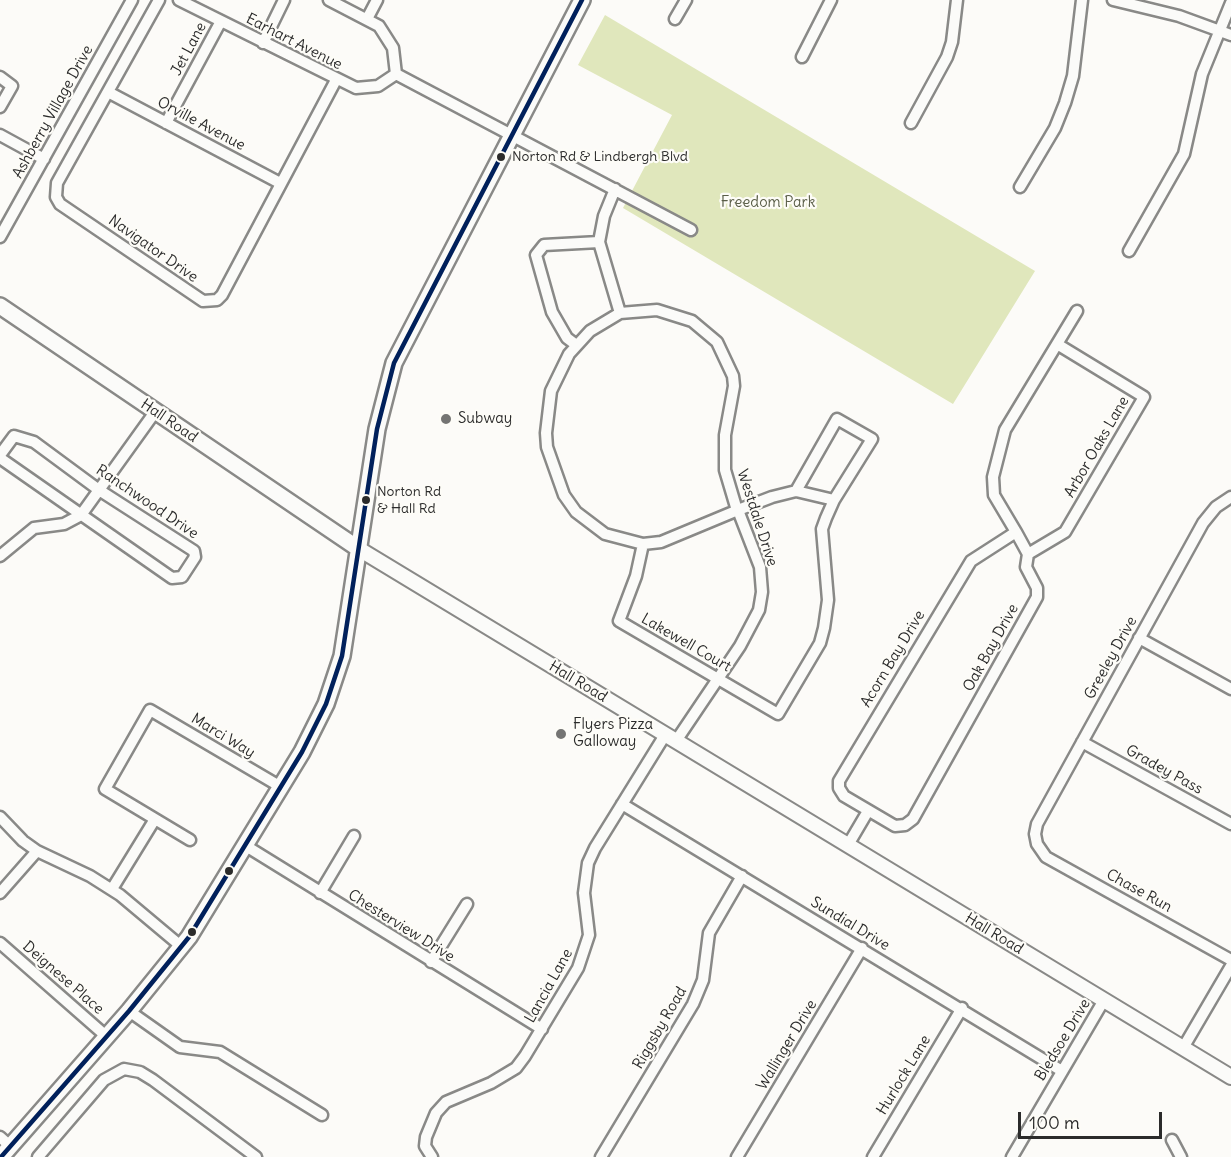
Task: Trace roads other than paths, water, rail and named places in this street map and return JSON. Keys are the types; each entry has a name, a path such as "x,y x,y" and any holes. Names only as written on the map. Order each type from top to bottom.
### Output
{"main road":[{"path":"4,1147 129,1011 182,947 281,788 322,712 338,674 377,429 394,363 582,0"},
{"name":"Hall Road","path":"0,306 359,549"}],"street":[{"name":"Ashberry Village Drive","path":"0,237 132,0"},
{"name":"Navigator Drive","path":"159,0 57,183 56,198 60,204 203,301 217,300 222,295 336,80"},
{"name":"Earhart Avenue","path":"179,0 336,80 363,90 378,86 396,75"},
{"path":"263,43 284,0"},
{"path":"329,0 379,26 393,48 396,75 691,230"},
{"path":"367,19 377,0"},
{"path":"675,19 686,0"},
{"path":"802,57 831,0"},
{"path":"911,123 947,57 952,42 957,0"},
{"path":"1020,187 1055,128 1065,103 1073,76 1082,0"},
{"path":"1113,0 1179,16 1231,35"},
{"path":"1129,251 1184,154 1202,74 1231,3"},
{"name":"Jet Lane","path":"166,123 221,21"},
{"path":"0,77 12,86 0,107"},
{"name":"Orville Avenue","path":"108,92 280,183"},
{"path":"0,135 44,159"},
{"path":"615,189 604,216 598,243 620,313 590,331 575,344 559,373 548,412 547,447 564,495 576,512 594,527 619,540 643,544 661,542 738,510 796,491 834,500 872,439 837,420 796,491"},
{"path":"575,344 567,338 552,312 536,255 544,245 598,243"},
{"name":"Westdale Drive","path":"620,313 649,309 692,321 717,342 724,353 734,386 725,435 725,470 760,567 762,592 759,610 749,630 718,679 670,738"},
{"name":"Oak Bay Drive","path":"868,811 895,826 905,825 913,819 1037,597 1037,588 1026,567 1028,554 994,495 993,477 1005,430 1077,311"},
{"name":"Arbor Oaks Lane","path":"1028,554 1065,532 1144,397 1057,344"},
{"path":"0,556 34,528 64,524 82,514 155,412"},
{"name":"Ranchwood Drive","path":"14,436 25,437 99,490 194,551 195,557 182,577 172,578 0,456 14,436"},
{"name":"Greeley Drive","path":"1037,844 1037,824 1203,523 1216,507 1231,497"},
{"name":"Lakewell Court","path":"643,544 636,576 619,621 778,714 820,643 828,600 822,529 834,500"},
{"name":"Acorn Bay Drive","path":"868,811 841,792 839,781 843,771 971,561 1016,532"},
{"name":"Hall Road","path":"359,549 1231,1077"},
{"path":"1139,638 1231,689"},
{"name":"Marci Way","path":"154,819 105,789 150,710 281,788"},
{"name":"Lancia Lane","path":"432,1157 425,1146 428,1128 446,1102 491,1083 516,1068 542,1029 586,950 589,936 584,877 595,848 622,804 670,738"},
{"name":"Gradey Pass","path":"1082,742 1231,824"},
{"name":"Sundial Drive","path":"622,804 962,1008 1062,1071"},
{"path":"848,845 868,811"},
{"path":"0,817 23,841 37,851 90,876 112,890 182,947"},
{"path":"112,890 154,819 190,840"},
{"path":"320,893 354,836"},
{"name":"Chase Run","path":"1037,844 1046,857 1231,960"},
{"name":"Chesterview Drive","path":"246,846 542,1029"},
{"path":"0,893 37,851"},
{"name":"Riggsby Road","path":"601,1157 693,1004 703,980 709,933 742,876"},
{"path":"431,962 467,904"},
{"name":"Deignese Place","path":"0,944 106,1036"},
{"name":"Wallinger Drive","path":"738,1157 862,948"},
{"path":"1183,1048 1231,966"},
{"name":"Bledsoe Drive","path":"1012,1157 1104,1000"},
{"name":"Hurlock Lane","path":"873,1157 962,1008"},
{"path":"129,1011 180,1047 220,1052 322,1115"},
{"path":"38,1157 104,1080 124,1069 140,1072 153,1080 256,1157"},
{"path":"1172,1140 1181,1157"}],"place":[{"name":"Norton Rd & Lindbergh Blvd","path":"501,157"},
{"name":"Subway","path":"446,419"},
{"name":"Norton Rd & Hall Rd","path":"366,500"},
{"name":"Flyers Pizza Galloway","path":"561,734"}],"park label":[{"name":"Freedom Park","path":"768,203"}]}
